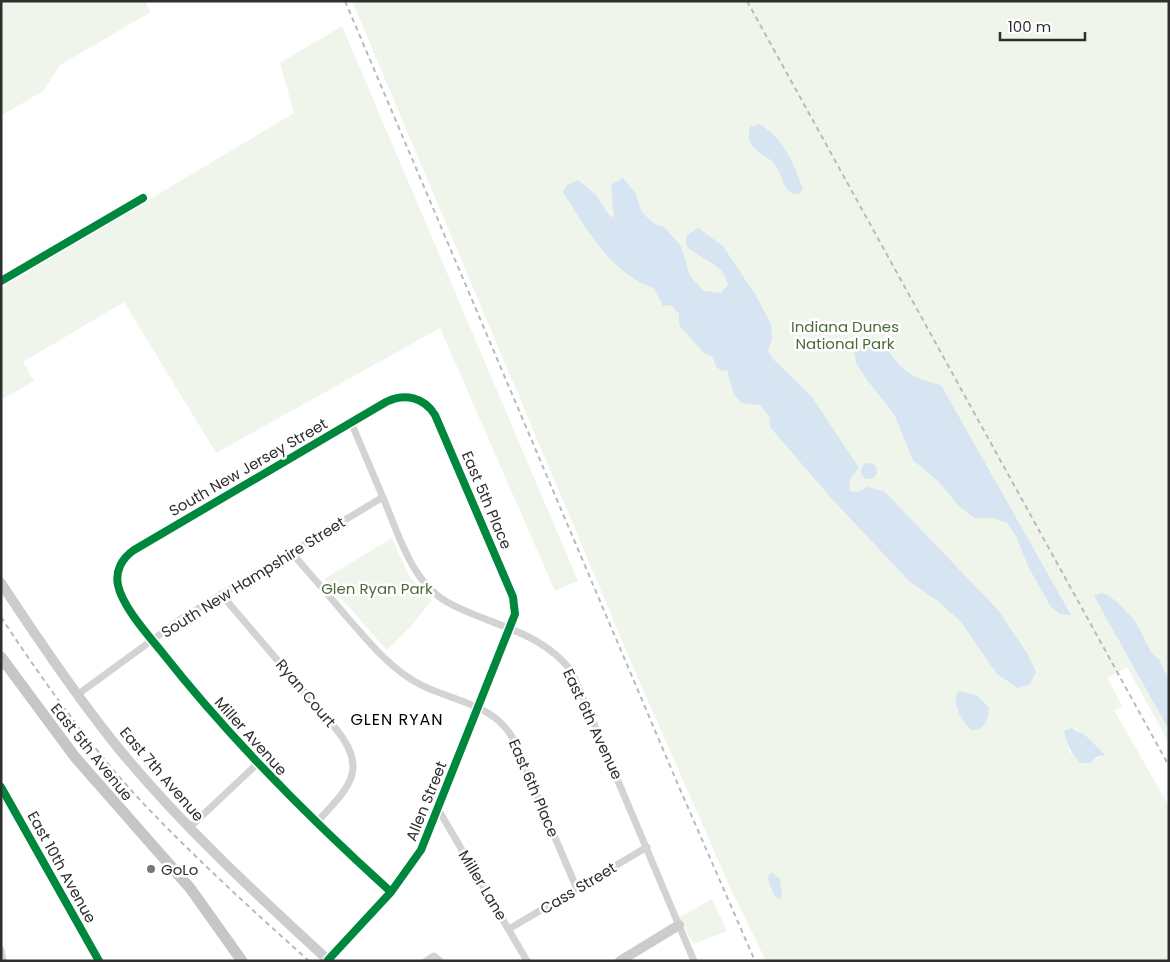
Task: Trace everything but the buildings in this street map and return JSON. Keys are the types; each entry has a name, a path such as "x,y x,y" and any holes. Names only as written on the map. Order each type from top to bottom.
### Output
{"main road":[{"name":"East 5th Avenue","path":"1,657 75,757 200,901 242,961"}],"street":[{"path":"1,281 143,198"},
{"name":"South New Jersey Street","path":"117,578 122,561 134,550 392,399 408,397"},
{"name":"East 5th Place","path":"408,397 427,405 439,422 513,597 515,609 509,628"},
{"name":"East 6th Avenue","path":"351,422 413,566 428,586 448,602 531,637 550,648 572,672 694,961"},
{"name":"South New Hampshire Street","path":"77,695 152,640 221,594 383,497"},
{"name":"East 6th Place","path":"291,552 388,663 424,686 496,717 512,737 577,888"},
{"name":"Miller Avenue","path":"117,578 122,597 152,640 202,702 257,764 316,823 391,892"},
{"name":"East 7th Avenue","path":"1,583 77,695 116,745 189,828 241,880 329,961"},
{"name":"Ryan Court","path":"221,594 336,729 352,753 354,764 348,786 316,823"},
{"name":"Allen Street","path":"329,961 391,892 421,850 509,628"},
{"path":"189,828 257,764"},
{"name":"East 10th Avenue","path":"1,787 98,961"},
{"name":"Miller Lane","path":"438,809 527,961"},
{"name":"Cass Street","path":"509,929 647,847"},
{"path":"620,961 680,925"},
{"path":"1,950 4,961"},
{"path":"426,961 434,956 440,961"}],"green space":[{"path":"1,1 145,1 151,12 60,65 43,91 1,116"},
{"name":"Indiana Dunes National Park","path":"352,1 1169,1 1169,743 1127,667 1107,678 1123,707 1114,710 1169,806 1169,961 766,961 733,894 637,676","holes":["1072,728 1077,729 1103,756 1096,758 1091,763 1070,753 1064,731"]},
{"path":"342,26 578,581 555,591 440,328 216,453 124,302 23,362 34,381 1,400 1,288 294,113 280,63"},
{"name":"Glen Ryan Park","path":"392,538 409,576 432,600 411,626 387,650 324,579"},
{"path":"712,899 727,931 694,944 679,918"}],"water":[{"path":"759,124 775,136 787,152 803,189 799,194 793,193 786,188 776,166 757,151 750,141 750,127"},
{"path":"623,178 636,194 641,211 653,223 664,227 681,246 690,276 704,291 721,293 728,285 726,278 711,262 686,246 686,236 698,228 723,246 756,296 771,324 772,339 768,350 773,359 812,397 859,468 851,478 850,491 857,492 868,487 885,492 998,610 1027,653 1036,672 1030,684 1018,688 997,674 961,622 939,602 909,581 832,499 770,427 769,416 760,405 741,403 734,394 727,370 722,371 716,367 713,357 704,353 679,325 679,314 671,305 663,306 654,288 639,282 625,272 601,248 563,192 567,185 578,180 597,196 608,214 614,218 611,185"},
{"path":"872,338 886,347 904,370 922,379 941,385 1071,615 1060,614 1051,607 1029,568 1016,536 1007,523 993,518 974,518 958,505 939,482 913,460 894,414 856,363 854,351"},
{"path":"869,463 875,465 877,471 875,477 869,479 863,477 861,471 863,465"},
{"path":"1101,593 1108,595 1118,603 1136,622 1152,654 1159,659 1169,681 1169,730 1094,596"},
{"path":"958,691 977,695 989,708 987,720 980,728 971,730 958,712 956,696"},
{"path":"1072,728 1086,736 1105,755 1096,757 1091,763 1081,763 1077,760 1068,744 1064,731"},
{"path":"772,873 780,879 782,895 780,899 775,897 768,880 769,874"}],"railway":[{"path":"345,1 679,787 755,961"},
{"path":"747,1 1169,766"},
{"path":"1,617 67,712 122,780 202,863 309,961"}],"cycle path":[{"path":"1,281 143,198"},
{"path":"328,960 391,892 421,850 515,614 513,597 435,415 425,404 414,398 407,397 386,402 134,550 120,565 117,580 120,593 136,620 214,715 300,806 391,892"},
{"path":"1,787 99,961"}],"place":[{"name":"GoLo","path":"151,869"}],"district":[{"name":"GLEN RYAN","path":"397,719"}]}
